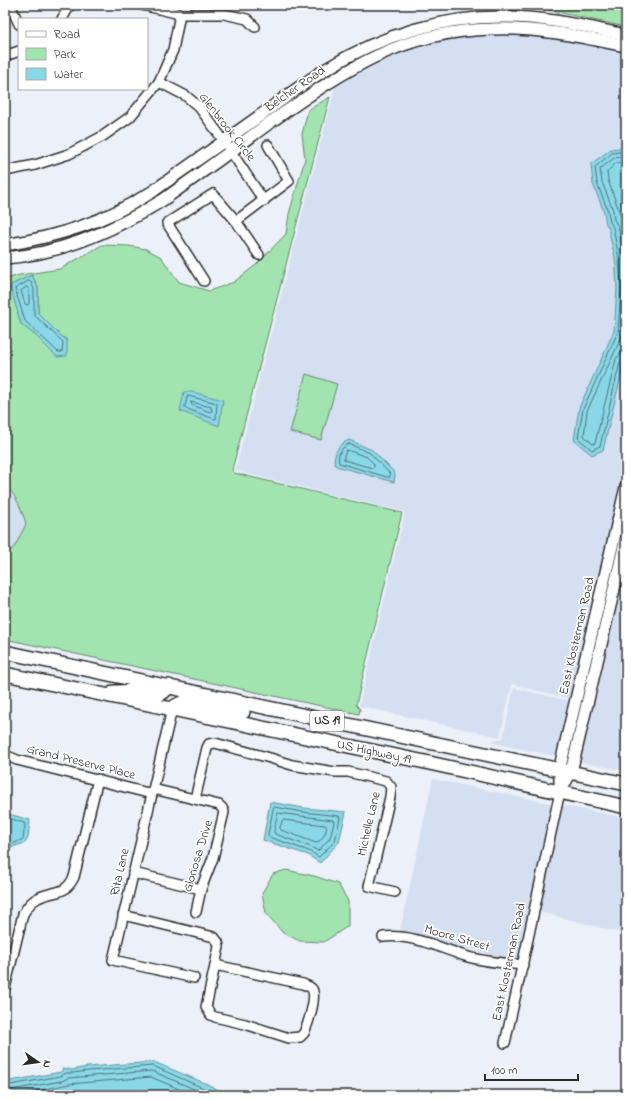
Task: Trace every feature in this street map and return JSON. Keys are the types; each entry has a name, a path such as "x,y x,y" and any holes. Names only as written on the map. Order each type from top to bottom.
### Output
{"highway":[{"name":"US Highway 19","path":"5,652 626,784"},
{"path":"5,660 39,659"},
{"name":"US Highway 19","path":"5,674 425,762 626,807"},
{"path":"91,692 136,692 155,695 165,692 169,686"},
{"path":"172,709 176,705 190,701 301,724 321,720"}],"main road":[{"name":"Belcher Road","path":"5,245 54,236 93,223 132,205 307,82 349,56 398,34 432,25 482,18 512,17 549,20 626,35"},
{"name":"Belcher Road","path":"5,258 43,252 67,246 112,229 136,216 163,200 341,74 387,50 441,34 491,29 514,29 562,34 626,46"},
{"name":"East Klosterman Road","path":"560,792 626,487"},
{"name":"East Klosterman Road","path":"565,771 626,538"}],"street":[{"path":"10,5 18,22"},
{"path":"63,18 70,5"},
{"path":"142,5 180,14 224,14 247,19 255,27"},
{"path":"5,171 27,167 69,154 103,136 130,117 159,82 173,50 180,14"},
{"path":"5,56 18,51"},
{"name":"Glenbrook Circle","path":"159,82 186,96 199,107 264,200"},
{"path":"236,221 289,181 268,145"},
{"path":"204,281 167,223 212,194 236,221 259,255"},
{"name":"Rita Lane","path":"172,709 113,960 194,978"},
{"name":"Michelle Lane","path":"195,799 207,748 209,744 215,743 270,758 292,766 335,772 348,772 386,781 391,787 390,797 369,886 395,892"},
{"name":"Grand Preserve Place","path":"5,755 17,760 98,779 195,799 219,805 222,808"},
{"path":"5,988 23,914 27,906 38,898 61,892 72,882 98,779"},
{"name":"East Klosterman Road","path":"505,1043 560,792"},
{"name":"Gloriosa Drive","path":"196,912 201,889 217,844 224,812 222,808"},
{"path":"133,873 201,889"},
{"path":"123,915 214,937 218,942 219,948 215,965 206,1008 211,1015 289,1038 300,1037 304,1033 314,999 312,990 309,987 303,984 215,965"},
{"name":"Moore Street","path":"384,937 405,937 429,943 466,956 494,962 523,965"}],"shaded area":[{"path":"490,34 529,35 568,40 626,52 626,459 570,699 512,684 500,737 359,706 405,512 235,471 336,84 360,69 410,49 454,38"},
{"path":"5,485 22,511 26,524 15,546 5,556"},
{"path":"626,554 626,771 577,761"},
{"path":"514,688 569,701 572,700 559,757 493,743 494,739 499,740 503,738"},
{"path":"433,779 554,804 520,962 400,931"},
{"path":"561,805 626,818 626,910 621,933 540,912 528,963 543,886"}],"green space":[{"path":"525,5 626,5 626,27"},
{"path":"330,97 232,470 234,473 402,513 356,705 360,709 359,714 5,639 5,556 15,546 26,524 18,503 5,485 5,279 20,275 60,269 102,245 129,246 146,249 161,257 179,282 209,291 234,282 256,265 286,234 289,214 305,159 302,134 308,110","holes":["32,275 38,288 38,313 67,340 35,335 21,324 11,285"]},
{"path":"306,374 337,384 321,440 290,432"},
{"path":"286,870 314,876 338,884 348,901 348,926 324,942 300,941 283,933 266,913 262,893 273,874"}],"water":[{"path":"626,147 626,355 603,450 592,455 574,440 579,408 614,331 617,288 615,258 609,228 606,224 604,212 593,184 591,164 611,149"},
{"path":"32,275 38,288 38,313 67,340 67,356 57,357 35,335 21,324 11,285"},
{"path":"184,392 192,392 223,400 219,426 180,411"},
{"path":"349,440 372,450 394,472 394,482 336,466 334,464 334,460 337,449"},
{"path":"270,802 304,808 346,812 339,842 320,863 308,855 263,840"},
{"path":"5,813 30,820 28,838 25,843 15,846 5,852"},
{"path":"154,1062 207,1084 228,1095 5,1095 5,1082 61,1072 63,1068 72,1070 87,1067"}]}
